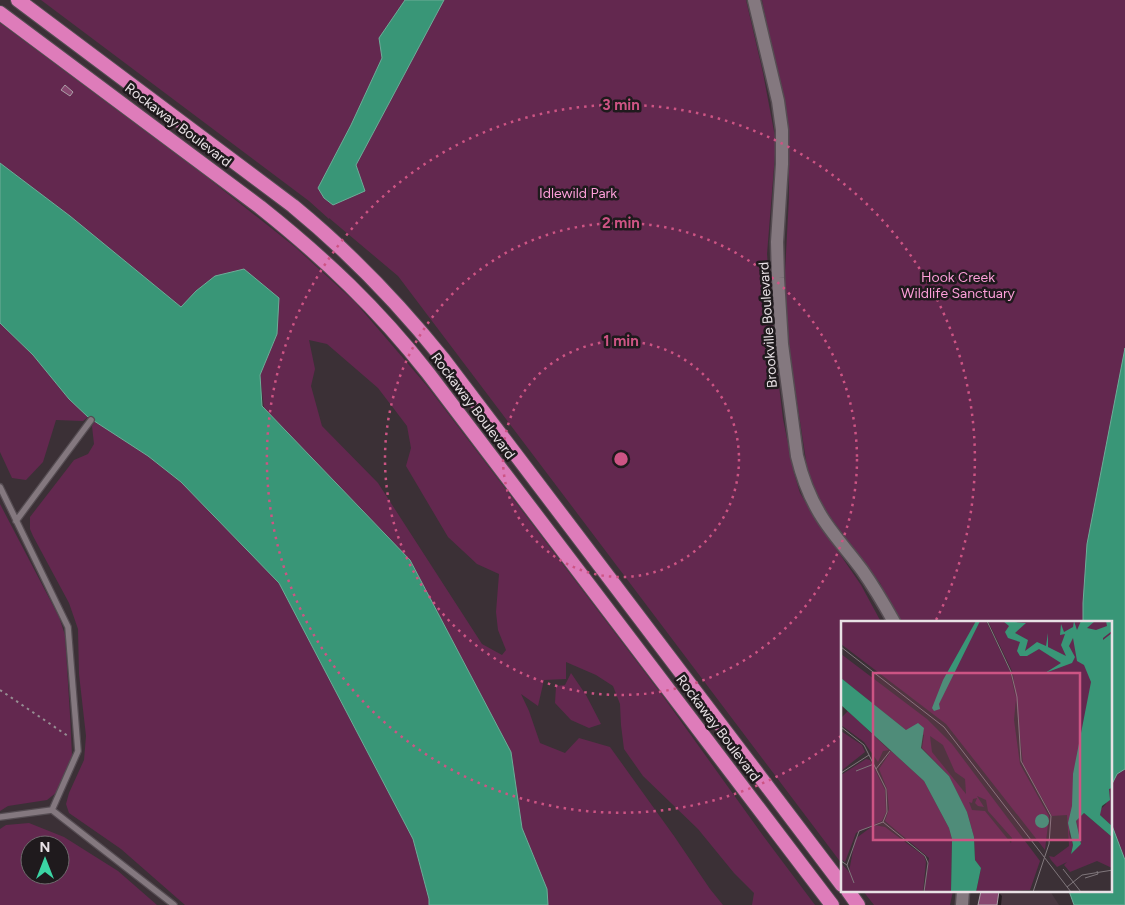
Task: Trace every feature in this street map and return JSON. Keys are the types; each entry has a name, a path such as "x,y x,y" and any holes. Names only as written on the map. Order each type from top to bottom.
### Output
{"highway":[{"name":"Rockaway Boulevard","path":"18,0 293,206 335,242 386,292 444,360 841,883"},
{"name":"Rockaway Boulevard","path":"0,13 288,229 343,278 375,311 428,374 832,905"},
{"path":"849,892 858,905"}],"street":[{"name":"Brookville Boulevard","path":"754,0 778,101 782,130 782,164 777,242 778,278 782,344 802,474 820,515 866,577 893,621"},
{"path":"962,905 964,892"}],"lane":[{"path":"16,521 91,420"},
{"path":"0,487 2,496 68,627 78,751 52,810"},
{"path":"0,817 52,810 174,905"}],"path":[{"path":"0,690 77,742"}],"shaded area":[{"path":"405,0 444,0 356,165 365,191 333,205 324,198 318,188 351,125 382,58 379,38"},
{"path":"0,163 70,216 181,307 196,291 215,276 244,269 279,298 277,334 260,375 262,406 410,560 511,752 522,828 547,889 548,905 429,905 413,839 279,583 181,482 148,456 88,417 69,399 33,355 0,323"},
{"path":"1125,348 1125,769 1117,774 1112,784 1112,621 1083,621 1087,544"},
{"path":"1112,826 1125,860 1125,905 1074,905 1069,892 1112,892"},
{"path":"981,892 1051,892 1059,905 978,905"}],"green space":[{"name":"Idlewild Park","path":"41,0 746,0 763,73 776,142 767,254 775,353 783,419 794,473 800,493 861,585 880,621 841,621 841,863 398,276 309,201"},
{"name":"Hook Creek Wildlife Sanctuary","path":"762,0 1125,0 1125,384 1089,621 899,621 880,583 831,518 814,492 807,467 788,343 785,306 789,135"},
{"path":"0,23 209,179 295,247 355,302 427,386 662,695 815,905 752,905 754,893 734,873 698,829 643,776 624,749 620,704 613,686 596,675 566,662 566,679 544,680 538,706 521,694 540,743 565,753 579,738 610,747 723,905 548,905 547,889 522,828 511,752 410,560 264,408 260,375 277,334 213,278 196,291 181,307 0,163","holes":["309,340 327,344 378,388 407,426 411,448 406,466 448,537 477,564 499,574 496,612 498,630 506,650 502,655 482,644 378,483 322,426 311,386 315,369"]},
{"path":"0,323 33,355 69,399 88,417 83,421 56,420 43,462 26,480 12,478 0,452"},
{"path":"95,421 148,456 181,482 279,583 413,839 429,905 185,905 121,849 69,813 66,804 84,760 86,736 79,674 78,629 69,603 30,529 30,517 74,460 88,454 94,444 92,426"},
{"path":"0,504 59,617 65,635 72,756 57,792 47,800 8,806 0,811"},
{"path":"571,673 586,695 601,724 589,728 571,720 555,703 556,686 565,685"},
{"path":"1125,769 1125,860 1112,826 1112,784 1117,774"},
{"path":"29,823 59,835 20,835 20,885 70,885 70,841 118,871 157,905 0,905 0,829 6,825"},
{"path":"864,892 953,892 950,905 874,905"}],"building":[{"path":"65,85 73,92 70,96 61,90"},
{"path":"981,892 999,892 997,905 978,905"}]}
